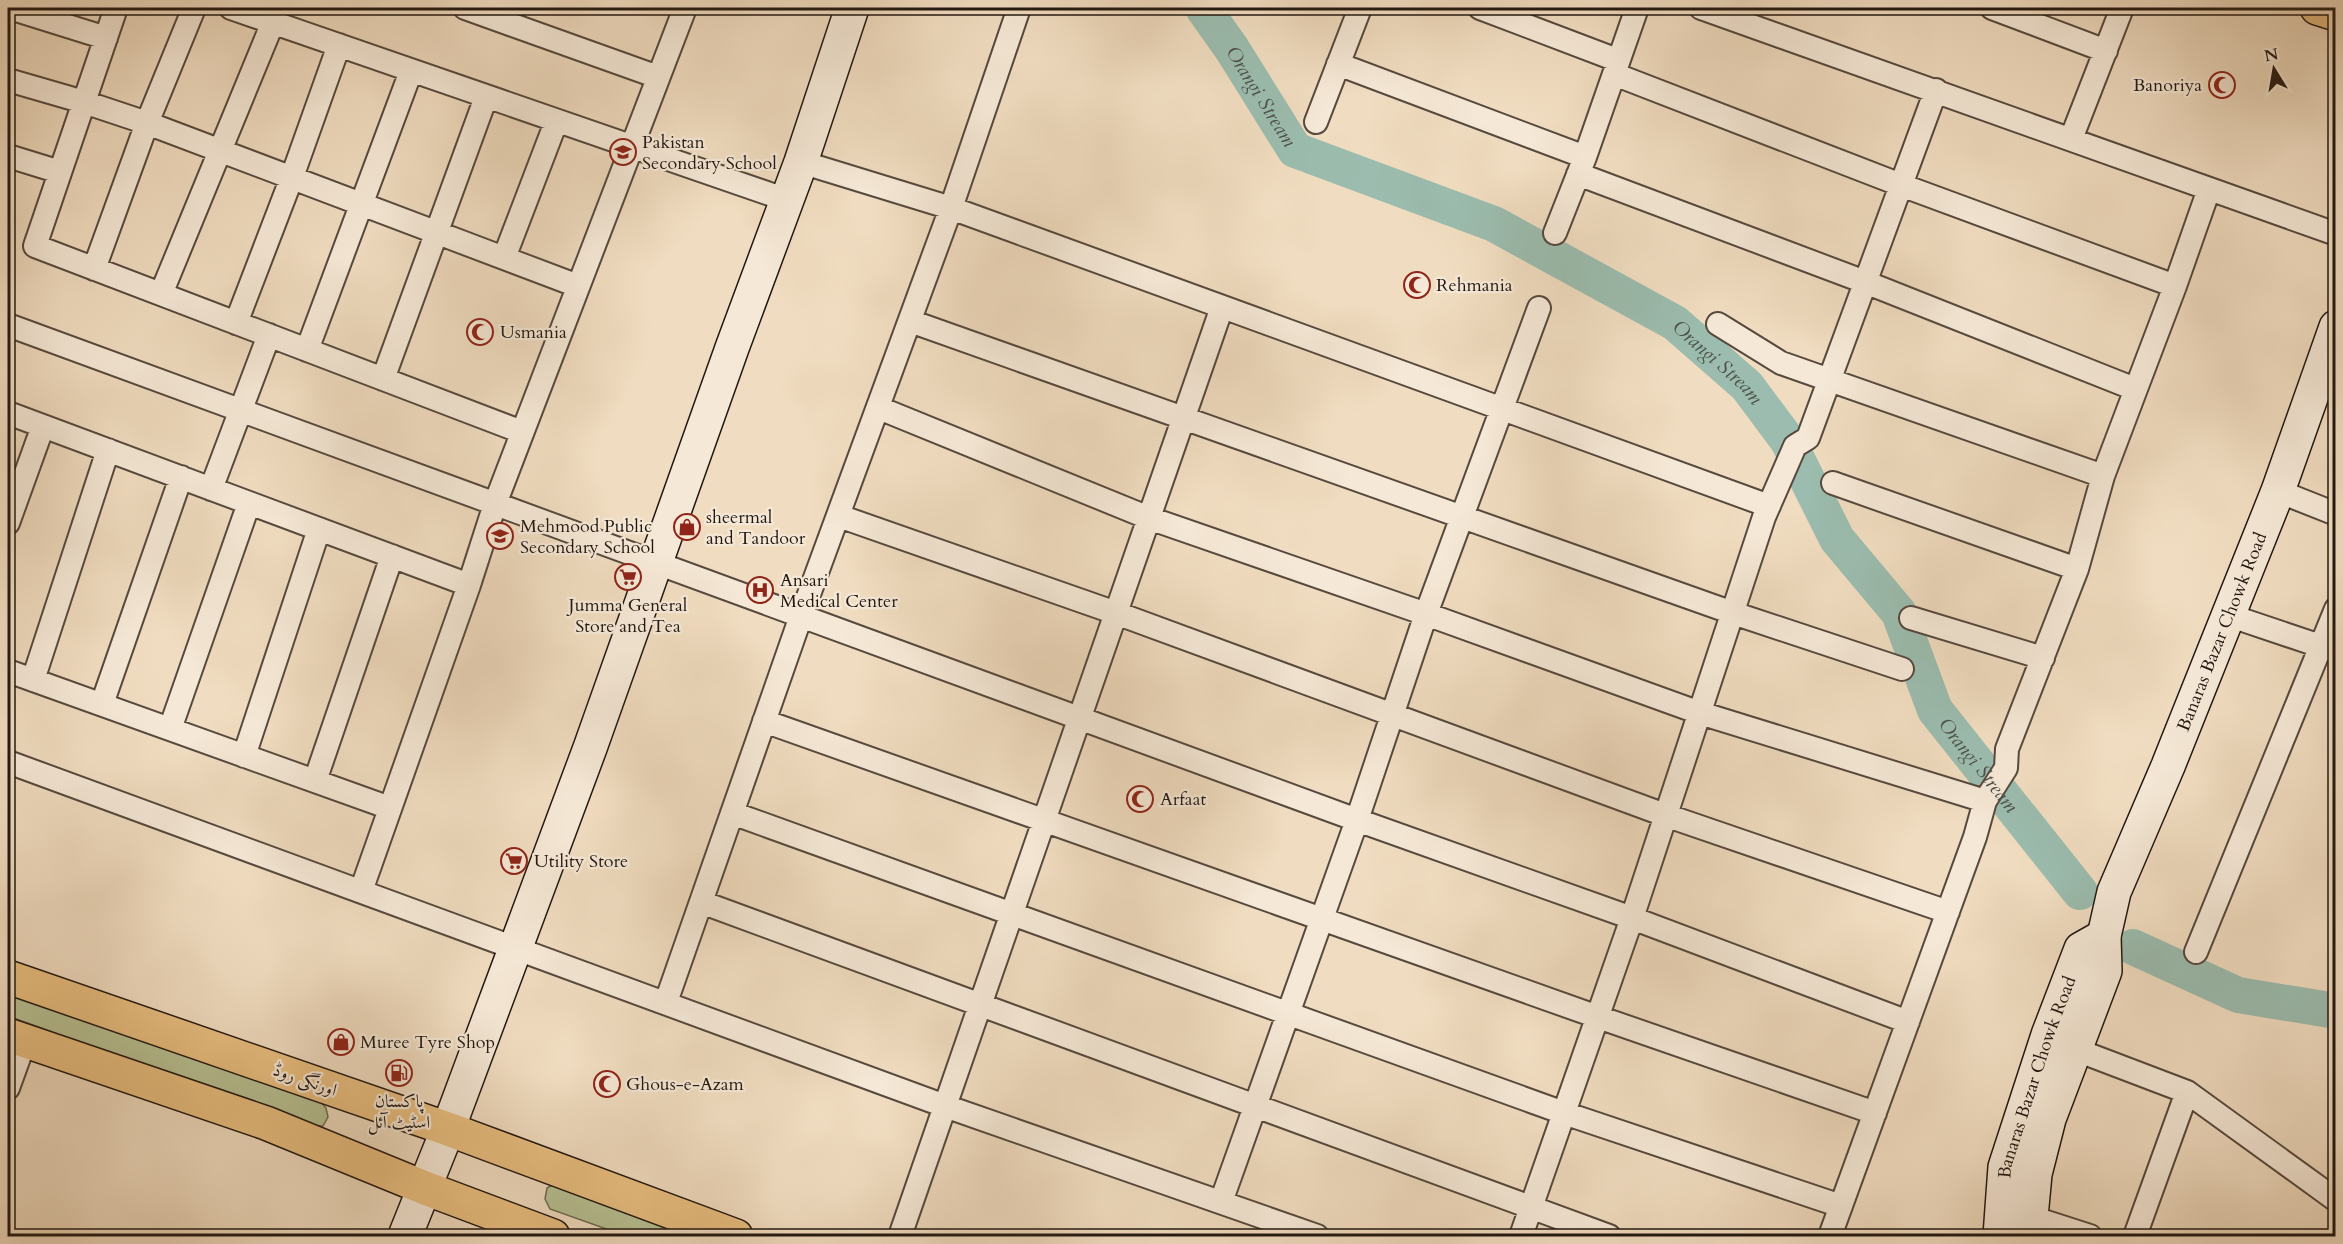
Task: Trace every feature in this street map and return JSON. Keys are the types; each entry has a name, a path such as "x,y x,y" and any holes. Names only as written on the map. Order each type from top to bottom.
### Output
{"main road":[{"path":"405,1236 448,1129 590,748 732,348 801,162 852,8"},
{"path":"2317,8 2336,14"},
{"name":"Banaras Bazar Chowk Road","path":"2031,1227 2035,1173 2049,1119 2105,971 2104,936 2114,892 2168,766 2328,372 2336,327"},
{"name":"Banaras Bazar Chowk Road","path":"2000,1236 1999,1219 2005,1167 2048,1035 2082,949 2104,936"},
{"name":"اورنگی روڈ","path":"8,977 448,1129 736,1236"},
{"path":"16,1038 266,1123 424,1188 553,1236"}],"street":[{"path":"10,8 106,38"},
{"path":"116,8 35,246 522,432"},
{"path":"94,269 147,123 194,8"},
{"path":"231,8 787,200"},
{"path":"465,8 658,77"},
{"path":"361,891 470,585 495,504 685,8"},
{"path":"666,1002 801,616 951,208 1019,8"},
{"path":"1317,122 1360,8"},
{"path":"1480,8 1615,67 1901,185 2175,286"},
{"path":"1555,233 1582,166 1637,8"},
{"path":"1706,8 2336,234"},
{"path":"1992,8 2106,51"},
{"path":"2071,139 2122,8"},
{"path":"161,294 273,22"},
{"path":"236,323 339,45"},
{"path":"1338,64 1865,282 2135,389"},
{"path":"307,350 411,70"},
{"path":"8,80 147,123 578,286"},
{"path":"1521,1236 1632,918 1767,511 1795,446 1808,438 1936,90"},
{"path":"383,379 486,97"},
{"path":"504,258 556,122"},
{"path":"8,156 60,172"},
{"path":"801,162 951,208 1502,408 1767,511"},
{"path":"1830,1236 1986,801 2006,768 2007,749 2077,569 2103,476 2209,189"},
{"path":"900,1236 1222,307"},
{"path":"1221,1202 1357,820 1426,614 1539,308"},
{"path":"910,321 1733,613 1902,669"},
{"path":"1718,324 1781,363 2103,476"},
{"path":"8,325 1357,820 1632,918 1908,1022"},
{"path":"211,489 269,335"},
{"path":"879,408 1149,518 1426,614 1700,713 1986,801"},
{"path":"8,413 470,585"},
{"path":"8,523 43,426"},
{"path":"33,680 108,450"},
{"path":"102,704 181,477"},
{"path":"1833,483 2077,569"},
{"path":"2278,491 2336,514"},
{"path":"170,729 249,503"},
{"path":"839,516 1116,613 1665,815 1948,912"},
{"path":"244,756 319,529"},
{"path":"315,781 392,556"},
{"path":"2196,951 2328,649 2336,609"},
{"path":"2228,615 2328,649"},
{"path":"1911,618 2043,658"},
{"path":"8,670 390,808"},
{"path":"764,721 1875,1113"},
{"path":"8,762 945,1106 1317,1236"},
{"path":"732,813 1564,1113 1841,1206"},
{"path":"701,902 1609,1236"},
{"path":"8,1088 16,1038"},
{"path":"2074,1049 2187,1092 2336,1200"},
{"path":"2135,1236 2187,1092"},
{"path":"2031,1227 2090,1236"}],"green space":[{"path":"8,989 320,1101 326,1108 328,1117 323,1126 311,1126 8,1016"},
{"path":"554,1184 706,1236 626,1236 550,1209 545,1199 547,1188"}],"waterway":[{"name":"Orangi Stream","path":"1203,8 1232,49 1295,150 1494,224 1675,323 1747,386 1788,441 1837,539 1899,613 1935,710 2080,892"},
{"name":"Orangi Stream","path":"2133,947 2238,995 2336,1011"}],"place":[{"name":"Banoriya","path":"2222,85"},
{"name":"Pakistan Secondary School","path":"623,152"},
{"name":"Rehmania","path":"1417,285"},
{"name":"Usmania","path":"480,332"},
{"name":"sheermal and Tandoor","path":"687,527"},
{"name":"Mehmood Public Secondary School","path":"500,536"},
{"name":"Jumma General Store and Tea","path":"628,577"},
{"name":"Ansari Medical Center","path":"760,590"},
{"name":"Arfaat","path":"1140,799"},
{"name":"Utility Store","path":"514,861"},
{"name":"Muree Tyre Shop","path":"341,1042"},
{"name":"پاکستان اسٹیٹ آئل","path":"399,1073"},
{"name":"Ghous-e-Azam","path":"607,1084"}]}
